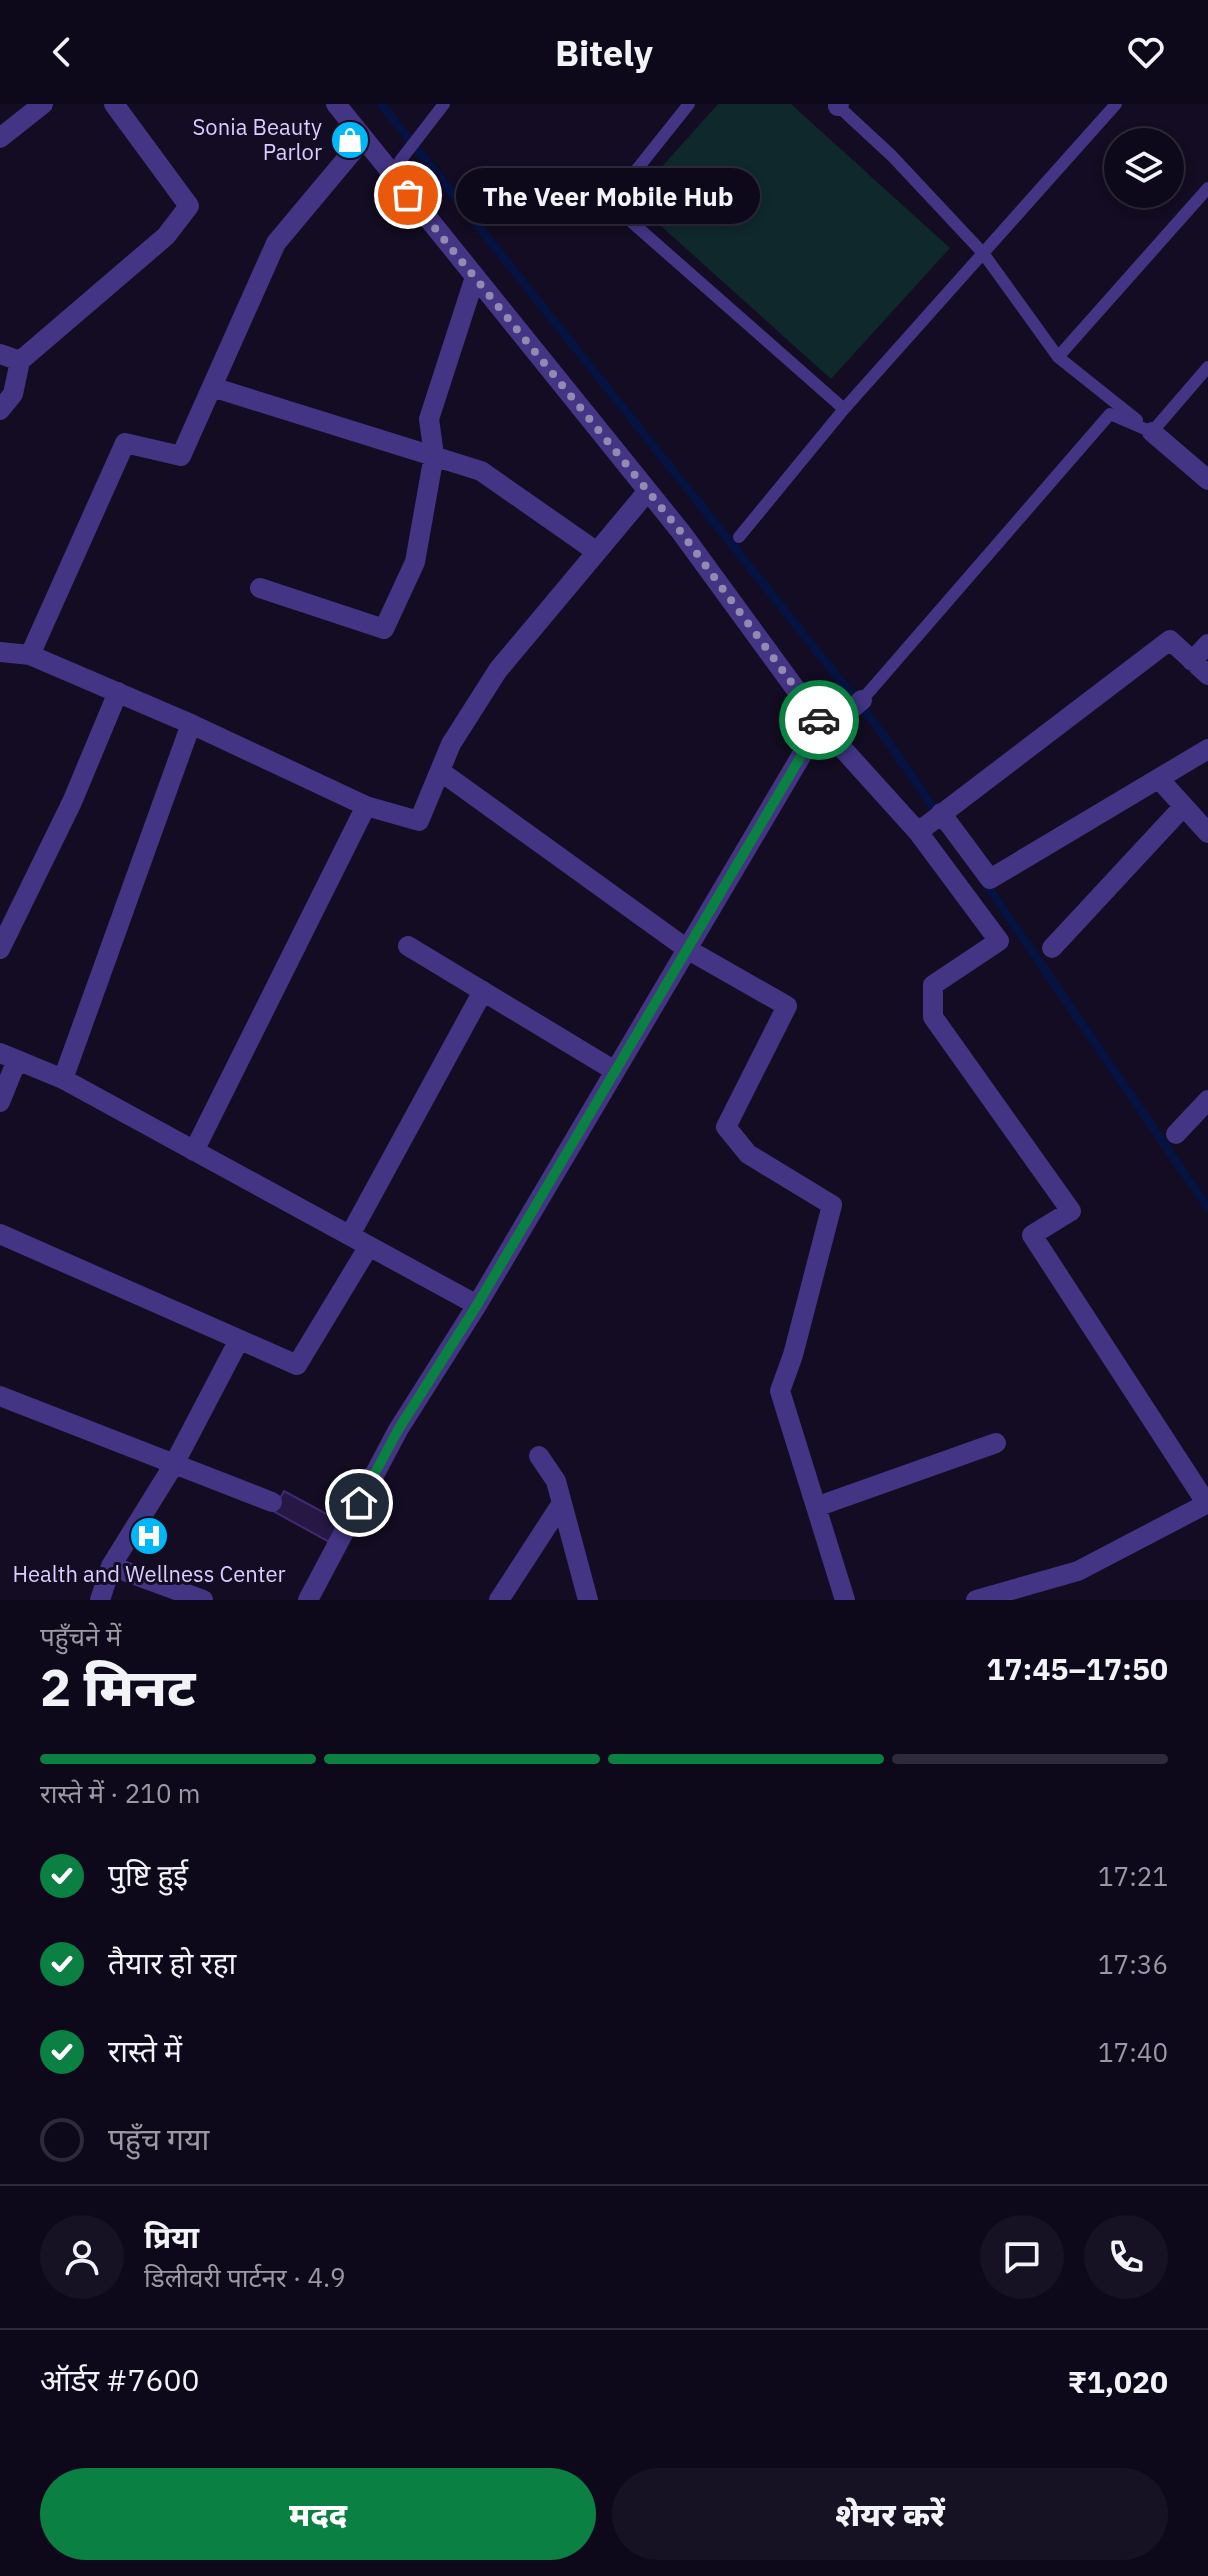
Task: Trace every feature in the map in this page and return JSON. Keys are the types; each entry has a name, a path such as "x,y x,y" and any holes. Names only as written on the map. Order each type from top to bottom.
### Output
{"street":[{"path":"0,138 43,104"},
{"path":"0,410 13,394 20,361 166,236 189,206 114,104"},
{"path":"336,104 832,724 990,879 1208,749"},
{"path":"30,655 125,443 181,456 276,243 363,139"},
{"path":"260,588 384,629 415,562 434,455 429,419 475,277"},
{"path":"0,354 20,361"},
{"path":"212,387 481,471 597,552"},
{"path":"1152,432 1208,480"},
{"path":"0,652 30,655 191,724 366,806 419,821 451,744 498,670 647,492"},
{"path":"931,822 1170,640 1200,668 1208,644"},
{"path":"0,949 72,802 118,692"},
{"path":"308,1600 398,1430 477,1305 807,746 862,700"},
{"path":"63,1079 191,724"},
{"path":"440,771 687,949 787,1006 726,1127 748,1154 832,1205 793,1355 780,1391 845,1600"},
{"path":"1159,779 1182,808 1208,833"},
{"path":"194,1151 366,806"},
{"path":"1052,948 1182,808"},
{"path":"931,822 999,941 933,985 933,1017 1071,1211 1032,1235 1208,1503 1078,1571 976,1600"},
{"path":"408,946 615,1071"},
{"path":"350,1235 483,991"},
{"path":"0,1102 9,1057 63,1079 477,1305"},
{"path":"1176,1134 1208,1100"},
{"path":"0,1234 297,1365 369,1246"},
{"path":"100,1600 111,1566 173,1466 239,1340"},
{"path":"0,1396 173,1466 272,1502"},
{"path":"816,1507 996,1443"},
{"path":"539,1456 556,1481 588,1600"},
{"path":"499,1600 562,1503"},
{"path":"111,1566 203,1600"}],"lane":[{"path":"400,161 444,104"},
{"path":"689,104 610,203 844,409"},
{"path":"739,537 844,409 1116,104"},
{"path":"838,105 892,156 983,253 1058,357 1152,432"},
{"path":"1058,357 1208,188"},
{"path":"1152,432 1208,367"},
{"path":"862,700 1110,414 1152,432"}],"green space":[{"path":"718,104 791,104 950,248 831,379 632,200"}],"building":[{"path":"284,1491 343,1523 331,1543 273,1511"}],"waterway":[{"path":"381,104 883,734 939,816"},
{"path":"984,881 1208,1208"}],"way so far":[{"path":"408,195 681,532 819,720"}],"place":[{"name":"Sonia Beauty Parlor","path":"350,140"},
{"name":"The Veer Mobile Hub","path":"408,195"},
{"name":"Health and Wellness Center","path":"149,1536"}],"route":[{"path":"359,1503 398,1430 477,1305 807,746 824,728 819,720"}]}
